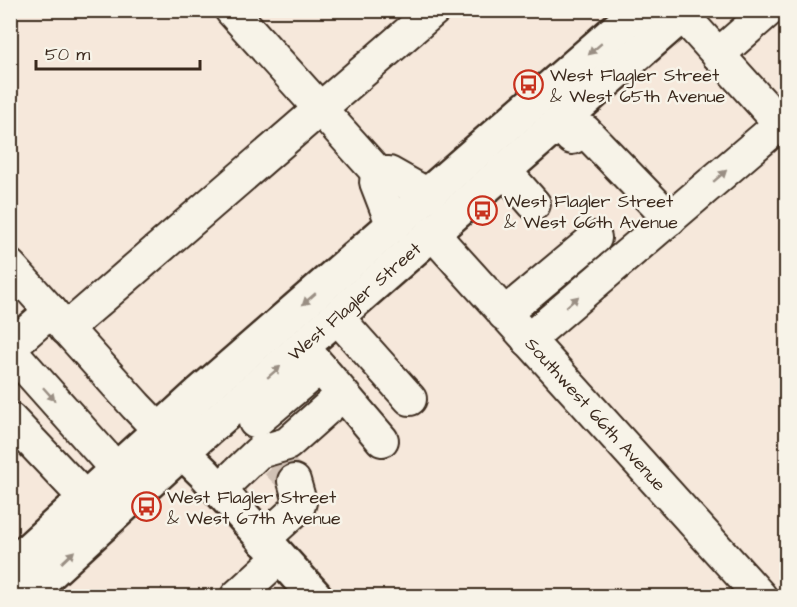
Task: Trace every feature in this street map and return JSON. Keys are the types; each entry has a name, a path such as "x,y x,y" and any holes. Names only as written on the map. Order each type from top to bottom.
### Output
{"main road":[{"name":"West Flagler Street","path":"25,597 171,441 393,226 639,10"},
{"name":"West Flagler Street","path":"10,567 116,469 171,441 270,460 311,357 337,317 683,12"},
{"path":"171,441 219,490 315,597"}],"street":[{"path":"231,10 378,173 389,173 428,195"},
{"path":"116,469 10,349 58,320 320,109 434,10"},
{"path":"718,55 769,10"},
{"path":"528,340 785,124 718,55 683,12"},
{"path":"558,124 572,138 585,131 670,219"},
{"path":"504,170 534,204"},
{"path":"378,173 376,182 393,226"},
{"name":"Southwest 66th Avenue","path":"432,233 760,597"},
{"path":"504,314 595,238"},
{"path":"10,266 171,441"},
{"path":"337,317 410,399"},
{"path":"311,357 382,440"},
{"path":"219,490 270,460 342,395"},
{"path":"10,419 85,498"},
{"path":"237,597 300,502 270,460"}],"tunnel":[{"path":"276,463 294,481"}],"place":[{"name":"West Flagler Street & West 65th Avenue","path":"529,85"},
{"name":"West Flagler Street & West 66th Avenue","path":"483,211"},
{"name":"West Flagler Street & West 67th Avenue","path":"146,507"}]}
